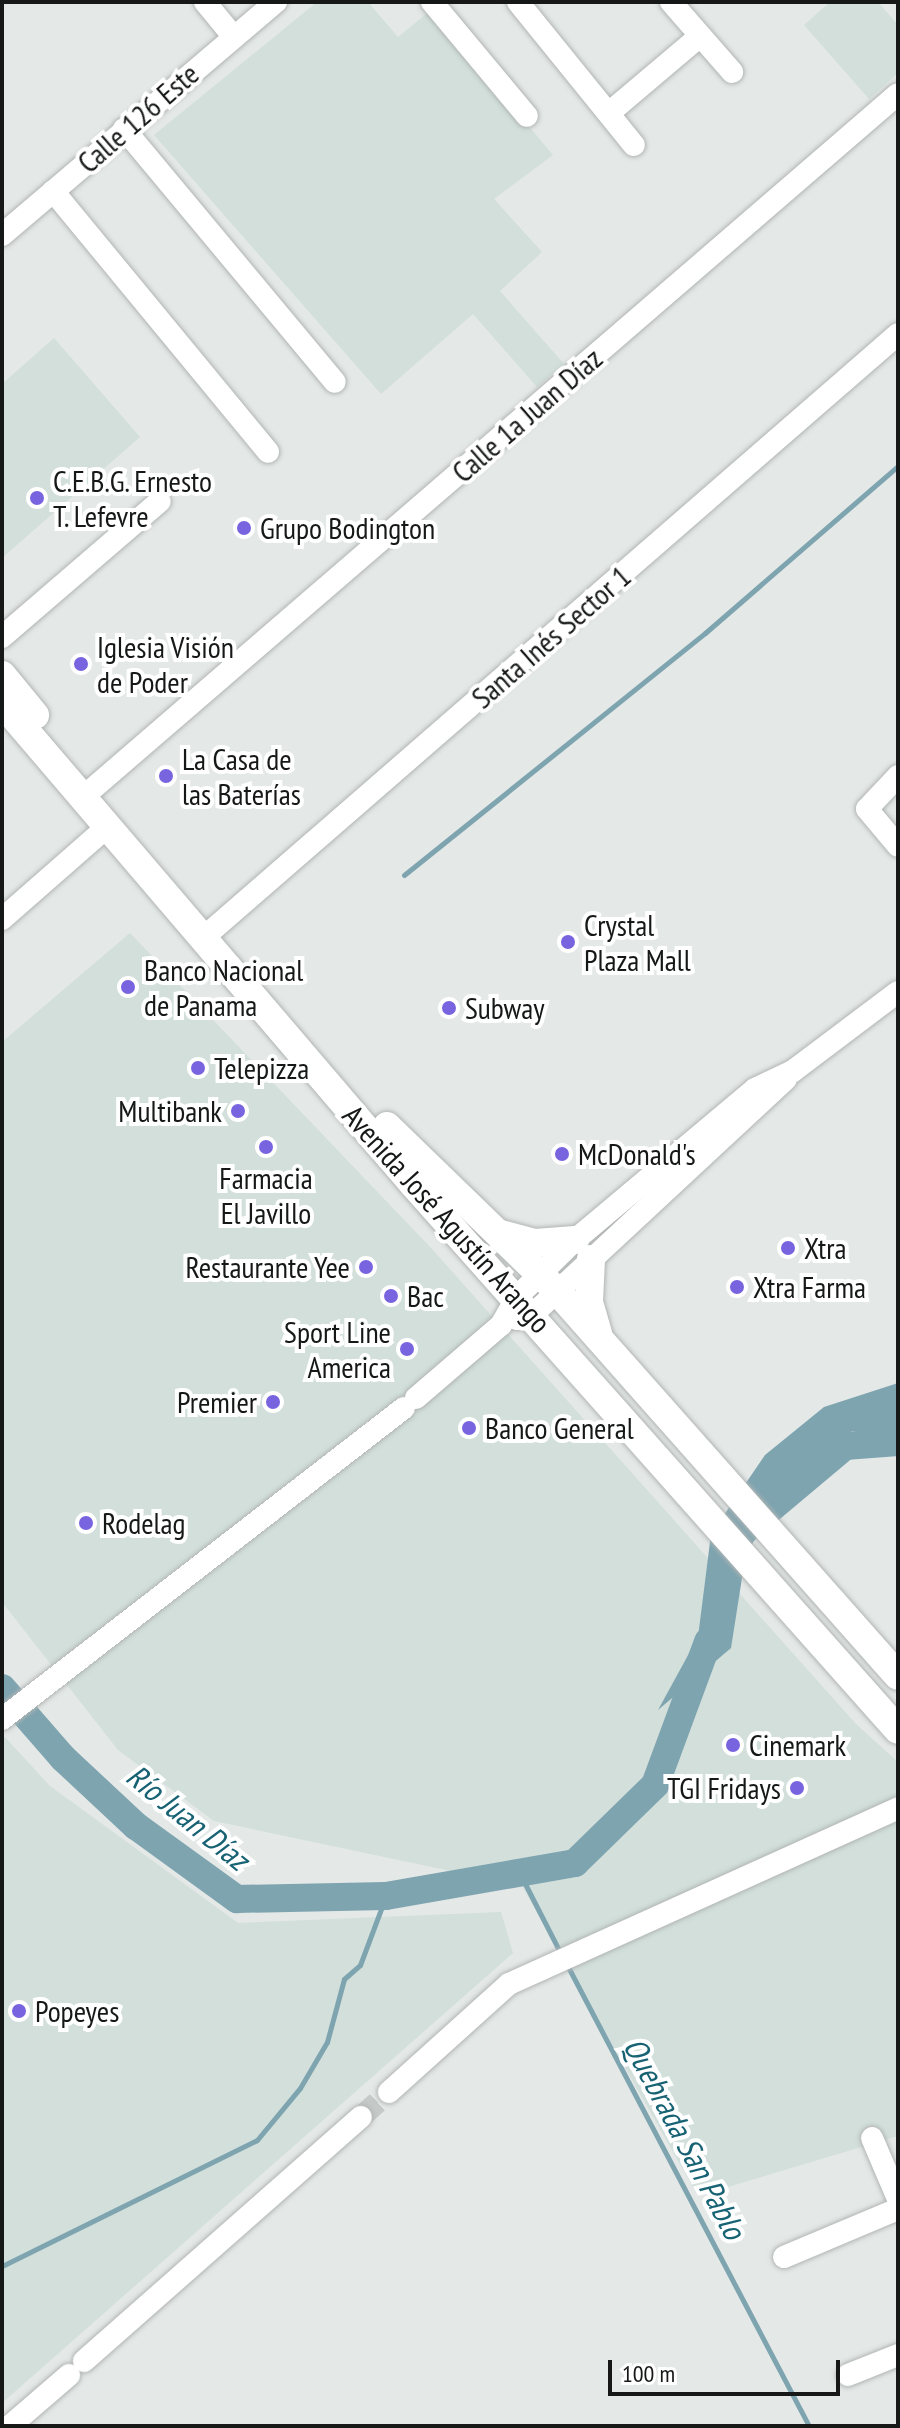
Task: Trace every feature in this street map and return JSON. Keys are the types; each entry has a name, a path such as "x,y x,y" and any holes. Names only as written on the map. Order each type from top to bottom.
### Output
{"main road":[{"name":"Avenida José Agustín Arango","path":"2,675 8,706 89,792 210,933 413,1184 525,1305 898,1730"},
{"name":"Avenida José Agustín Arango","path":"89,792 107,827 210,933 366,1104 548,1283 898,1676"},
{"path":"496,1232 535,1243 583,1250 589,1302 599,1338"}],"street":[{"path":"205,2 233,36"},
{"name":"Calle 126 Este","path":"3,233 276,2"},
{"path":"432,2 527,116"},
{"path":"518,2 634,145"},
{"path":"671,2 732,72"},
{"path":"609,113 700,36"},
{"name":"Calle 1a Juan Díaz","path":"89,792 898,94"},
{"path":"124,129 335,382"},
{"path":"53,191 268,452"},
{"name":"Santa Inés Sector 1","path":"210,933 898,334"},
{"path":"2,637 160,501"},
{"path":"898,776 867,809 898,846"},
{"path":"2,919 107,827"},
{"path":"2,1719 410,1403 525,1305 755,1089 793,1071 898,992"},
{"path":"389,2092 509,1984 898,1808"},
{"path":"10,2426 361,2117"},
{"path":"872,2138 898,2199"},
{"path":"784,2257 898,2209"},
{"path":"848,2375 898,2355"}],"shaded area":[{"path":"317,2 368,2 398,37 431,10 553,155 494,199 542,252 500,291 564,364 537,387 473,314 381,394 154,135"},
{"path":"830,2 878,2 898,25 898,73 869,99 804,25"},
{"name":"C.E.B.G. Ernesto T. Lefevre","path":"54,338 140,437 2,558 2,384"},
{"path":"130,933 432,1249 856,1724 898,1762 898,2136 698,2196 522,1886 214,1821 118,1750 2,1602 2,1042"},
{"path":"2,1734 50,1786 238,1923 501,1912 513,1953 2,2403"}],"water":[{"path":"898,1383 898,1437 852,1431 782,1483 745,1559 731,1648 658,1710 698,1637 711,1534 765,1455 824,1407"}],"waterway":[{"path":"404,875 705,633 898,466"},
{"name":"Río Juan Díaz","path":"745,1530 845,1446 898,1442"},
{"name":"Río Juan Díaz","path":"2,1688 63,1758 136,1826 237,1899 386,1896 575,1863 655,1785 708,1642"},
{"name":"Quebrada San Pablo","path":"519,1872 561,1954"},
{"path":"2,2266 257,2140 300,2088 327,2042 344,1979 360,1965 386,1896"},
{"name":"Quebrada San Pablo","path":"566,1963 809,2426"}],"tunnel":[{"path":"361,2117 389,2092"}],"place":[{"name":"C.E.B.G. Ernesto T. Lefevre","path":"37,498"},
{"name":"Grupo Bodington","path":"244,528"},
{"name":"Iglesia Visión de Poder","path":"81,664"},
{"name":"La Casa de las Baterías","path":"166,776"},
{"name":"Crystal Plaza Mall","path":"568,942"},
{"name":"Banco Nacional de Panama","path":"128,987"},
{"name":"Subway","path":"449,1008"},
{"name":"Telepizza","path":"198,1068"},
{"name":"Multibank","path":"238,1111"},
{"name":"Farmacia El Javillo","path":"266,1147"},
{"name":"McDonald's","path":"562,1154"},
{"name":"Xtra","path":"788,1248"},
{"name":"Restaurante Yee","path":"366,1267"},
{"name":"Xtra Farma","path":"737,1287"},
{"name":"Bac","path":"391,1296"},
{"name":"Sport Line America","path":"407,1349"},
{"name":"Premier","path":"273,1402"},
{"name":"Banco General","path":"469,1428"},
{"name":"Rodelag","path":"86,1523"},
{"name":"Cinemark","path":"733,1745"},
{"name":"TGI Fridays","path":"797,1788"},
{"name":"Popeyes","path":"19,2011"}]}
